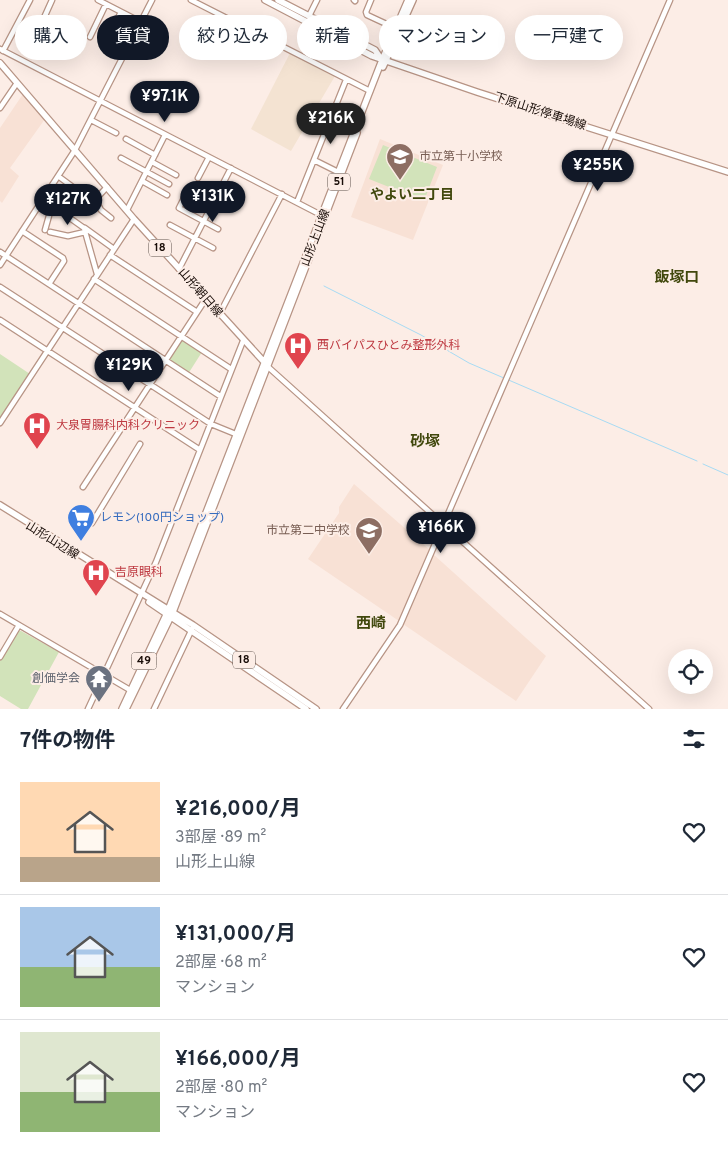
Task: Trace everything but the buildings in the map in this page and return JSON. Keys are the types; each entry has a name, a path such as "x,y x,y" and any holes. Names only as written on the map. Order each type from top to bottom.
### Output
{"main road":[{"name":"下原山形停車場線","path":"264,0 379,58"},
{"name":"下原山形停車場線","path":"278,0 307,15"},
{"name":"山形上山線","path":"401,15 408,0"},
{"name":"山形上山線","path":"406,15 413,0"},
{"name":"下原山形停車場線","path":"369,47 379,55"},
{"name":"下原山形停車場線","path":"384,60 612,136 728,172"},
{"name":"山形上山線","path":"265,364 338,172 384,60"},
{"name":"山形上山線","path":"265,364 384,60"},
{"name":"山形朝日線","path":"1,68 17,83 205,300 265,364"},
{"path":"169,613 265,364"},
{"name":"山形山辺線","path":"0,504 169,613"},
{"name":"山形山辺線","path":"0,508 141,595"},
{"name":"18","path":"169,613 306,709"},
{"name":"18","path":"169,613 316,709"},
{"name":"49","path":"122,709 169,613"},
{"name":"49","path":"126,709 169,613"}],"street":[{"path":"30,0 2,50 282,194 321,216"},
{"path":"44,15 52,0"},
{"path":"98,0 127,15"},
{"path":"144,15 152,0"},
{"path":"191,0 370,91"},
{"path":"310,15 317,0"},
{"path":"371,0 366,12 367,15 379,21"},
{"path":"343,709 400,624 670,0"},
{"path":"90,37 106,4"},
{"path":"0,265 75,150 122,60"},
{"path":"297,202 346,80"},
{"path":"0,108 17,83"},
{"path":"0,96 6,100"},
{"path":"91,120 116,133"},
{"path":"126,210 166,135"},
{"path":"126,139 155,155"},
{"path":"198,178 209,157"},
{"path":"121,158 169,184"},
{"path":"314,160 338,172"},
{"path":"152,162 176,175"},
{"path":"179,269 231,168"},
{"path":"58,176 93,202 96,201"},
{"path":"142,181 167,195"},
{"path":"96,201 107,187"},
{"path":"212,204 187,192 179,208 218,229"},
{"path":"219,315 282,194"},
{"path":"43,199 114,249"},
{"path":"96,201 101,210 111,218"},
{"path":"52,205 47,231 68,236 85,230"},
{"path":"0,422 134,219"},
{"path":"170,225 213,248"},
{"path":"85,230 95,277 231,369"},
{"path":"22,232 63,258 64,261 49,284"},
{"path":"0,252 220,396"},
{"path":"110,255 196,312"},
{"path":"0,287 210,424 238,435"},
{"path":"83,487 205,300"},
{"path":"0,320 200,450"},
{"path":"88,709 141,595 243,341"},
{"path":"265,364 649,709"},
{"path":"92,523 140,444"},
{"path":"0,614 130,690"},
{"path":"0,656 19,625"},
{"path":"154,709 192,630"}],"shaded area":[{"path":"290,53 297,57 297,60 304,60 335,76 291,151 251,129"},
{"path":"23,94 45,119 10,168 19,176 2,203 0,201 0,128"},
{"name":"市立第十小学校","path":"380,139 443,165 413,240 351,217"},
{"name":"市立第二中学校","path":"354,484 430,550 399,621 308,559 339,513 339,507"},
{"path":"433,554 546,656 516,701 403,624"}],"green space":[{"path":"383,145 437,167 424,201 369,179"},
{"path":"181,338 202,352 188,374 167,359"},
{"path":"0,354 30,374 0,420"},
{"path":"17,631 21,631 59,652 28,709 21,709 0,696 0,661"}],"waterway":[{"path":"324,286 421,335 469,363 697,461"},
{"path":"703,464 728,475"}],"place":[{"name":"市立第十小学校","path":"400,181"},
{"name":"西バイパスひとみ整形外科","path":"298,370"},
{"name":"大泉胃腸科内科クリニック","path":"37,450"},
{"name":"レモン(100円ショップ)","path":"81,542"},
{"name":"市立第二中学校","path":"369,555"},
{"name":"吉原眼科","path":"96,597"},
{"name":"創価学会","path":"99,703"}],"district":[{"name":"やよい二丁目","path":"412,195"},
{"name":"飯塚口","path":"677,278"},
{"name":"砂塚","path":"425,442"},
{"name":"西崎","path":"371,624"}]}
